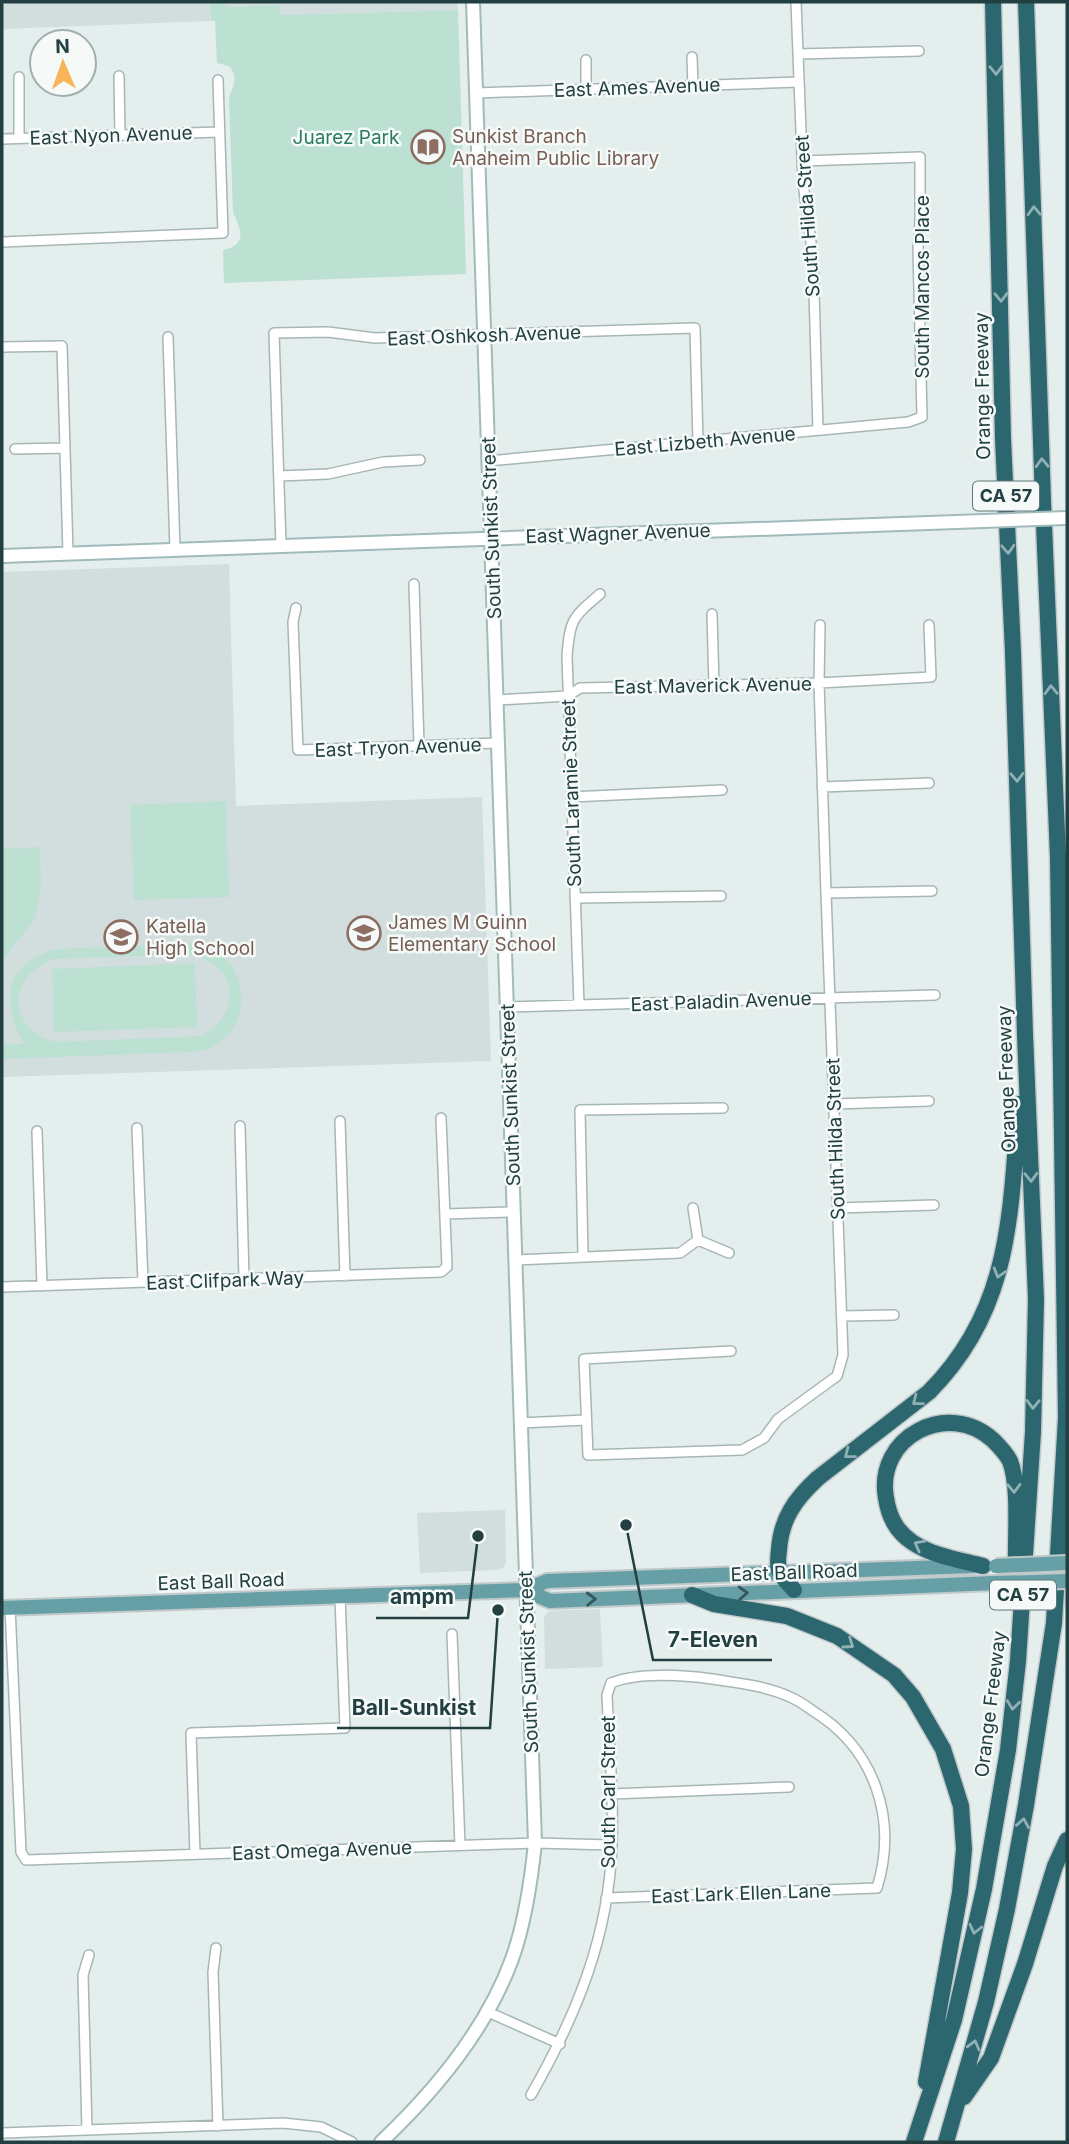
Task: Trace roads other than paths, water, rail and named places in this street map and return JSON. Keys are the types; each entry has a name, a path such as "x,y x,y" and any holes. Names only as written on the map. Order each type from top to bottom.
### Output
{"highway":[{"name":"Orange Freeway","path":"915,2141 954,2020 984,1889 1008,1750 1018,1661 1032,1432 1036,1299 1014,666 1003,439 993,2"},
{"name":"CA 57","path":"946,2142 995,1962 1026,1805 1054,1623 1066,1418 1058,857 1026,2"},
{"path":"1058,857 1067,943"},
{"path":"794,1590 780,1573 780,1532 783,1521 797,1500 818,1478 929,1392 969,1344 983,1318 1003,1262 1009,1232 1025,1035"},
{"path":"1066,1418 1067,1563"},
{"path":"989,1566 930,1551 914,1544 893,1523 885,1492 887,1465 900,1444 925,1427 950,1422 977,1429 1002,1449 1009,1460 1014,1477 1018,1661"},
{"path":"692,1595 714,1604 788,1616 837,1636 894,1675 913,1697 943,1749 961,1806 964,1849 960,1893 915,2141"},
{"path":"955,2111 991,2058 1025,1964 1055,1866 1067,1840"}],"main road":[{"name":"East Ball Road","path":"6,1607 525,1590 547,1581 1067,1563"},
{"name":"East Ball Road","path":"525,1590 550,1601 1067,1581"}],"street":[{"name":"South Sunkist Street","path":"382,2142 411,2114 443,2076 488,2012 512,1959 526,1903 535,1843 473,2"},
{"name":"South Hilda Street","path":"796,2 802,161 805,206 813,257 818,430"},
{"path":"798,54 919,51"},
{"path":"692,57 693,86"},
{"path":"586,60 586,89"},
{"path":"119,76 120,136"},
{"path":"19,77 19,138"},
{"path":"2,243 223,233 218,80"},
{"name":"East Ames Avenue","path":"476,93 799,82"},
{"name":"East Nyon Avenue","path":"2,139 219,132"},
{"name":"South Mancos Place","path":"802,161 920,157 918,248 922,417"},
{"name":"East Oshkosh Avenue","path":"279,476 274,333 336,332 375,338 695,328 698,442"},
{"path":"168,337 175,549"},
{"path":"2,347 62,346 68,553"},
{"name":"East Lizbeth Avenue","path":"488,461 908,422 922,417"},
{"path":"15,449 65,449"},
{"path":"281,545 279,476 328,474 383,462 420,460"},
{"name":"East Wagner Avenue","path":"2,556 1067,518"},
{"path":"414,584 419,746"},
{"name":"South Laramie Street","path":"579,1005 567,656 569,626 580,611 600,594"},
{"name":"East Tryon Avenue","path":"296,608 293,622 298,750 498,743"},
{"path":"712,614 714,685"},
{"name":"South Hilda Street","path":"586,1420 588,1455 742,1450 764,1438 778,1419 837,1376 843,1355 822,787 820,625"},
{"name":"East Maverick Avenue","path":"497,700 568,696 580,688 819,683 931,677 929,625"},
{"path":"822,787 929,783"},
{"path":"571,797 722,790"},
{"path":"826,893 932,891"},
{"path":"575,898 721,895"},
{"name":"East Paladin Avenue","path":"507,1007 935,995"},
{"path":"833,1104 929,1101"},
{"path":"583,1256 580,1110 723,1108"},
{"path":"441,1118 445,1214 514,1212"},
{"path":"340,1121 345,1276"},
{"path":"240,1126 244,1279"},
{"path":"137,1128 143,1282"},
{"path":"37,1131 42,1286"},
{"path":"838,1208 934,1205"},
{"path":"693,1208 698,1240"},
{"name":"East Clifpark Way","path":"2,1287 442,1272 447,1267 445,1214"},
{"path":"515,1260 680,1253 698,1240"},
{"path":"698,1240 730,1253"},
{"path":"842,1316 894,1315"},
{"path":"520,1423 586,1420 584,1359 731,1351"},
{"path":"195,1854 191,1733 345,1728 340,1597"},
{"name":"East Omega Avenue","path":"6,1607 22,1857 31,1860 535,1843 612,1845"},
{"path":"452,1634 460,1845"},
{"name":"South Carl Street","path":"531,2095 560,2044 587,1976 601,1929 612,1845 607,1695 611,1683 623,1678 689,1676 741,1684 790,1697 827,1719 852,1745 871,1775 882,1802 886,1832 884,1864 877,1888"},
{"path":"611,1794 789,1787"},
{"name":"East Lark Ellen Lane","path":"606,1898 877,1888"},
{"path":"216,1948 213,1972 218,2126"},
{"path":"87,2130 83,1975 89,1955"},
{"path":"488,2012 560,2044"},
{"path":"2,2133 283,2123 321,2127 352,2142"}],"place":[{"name":"Sunkist Branch Anaheim Public Library","path":"428,147"},
{"name":"James M Guinn Elementary School","path":"364,933"},
{"name":"Katella High School","path":"121,937"},
{"name":"7-Eleven","path":"626,1525"},
{"name":"ampm","path":"478,1536"},
{"name":"Ball-Sunkist","path":"498,1610"}],"park label":[{"name":"Juarez Park","path":"346,137"}]}
